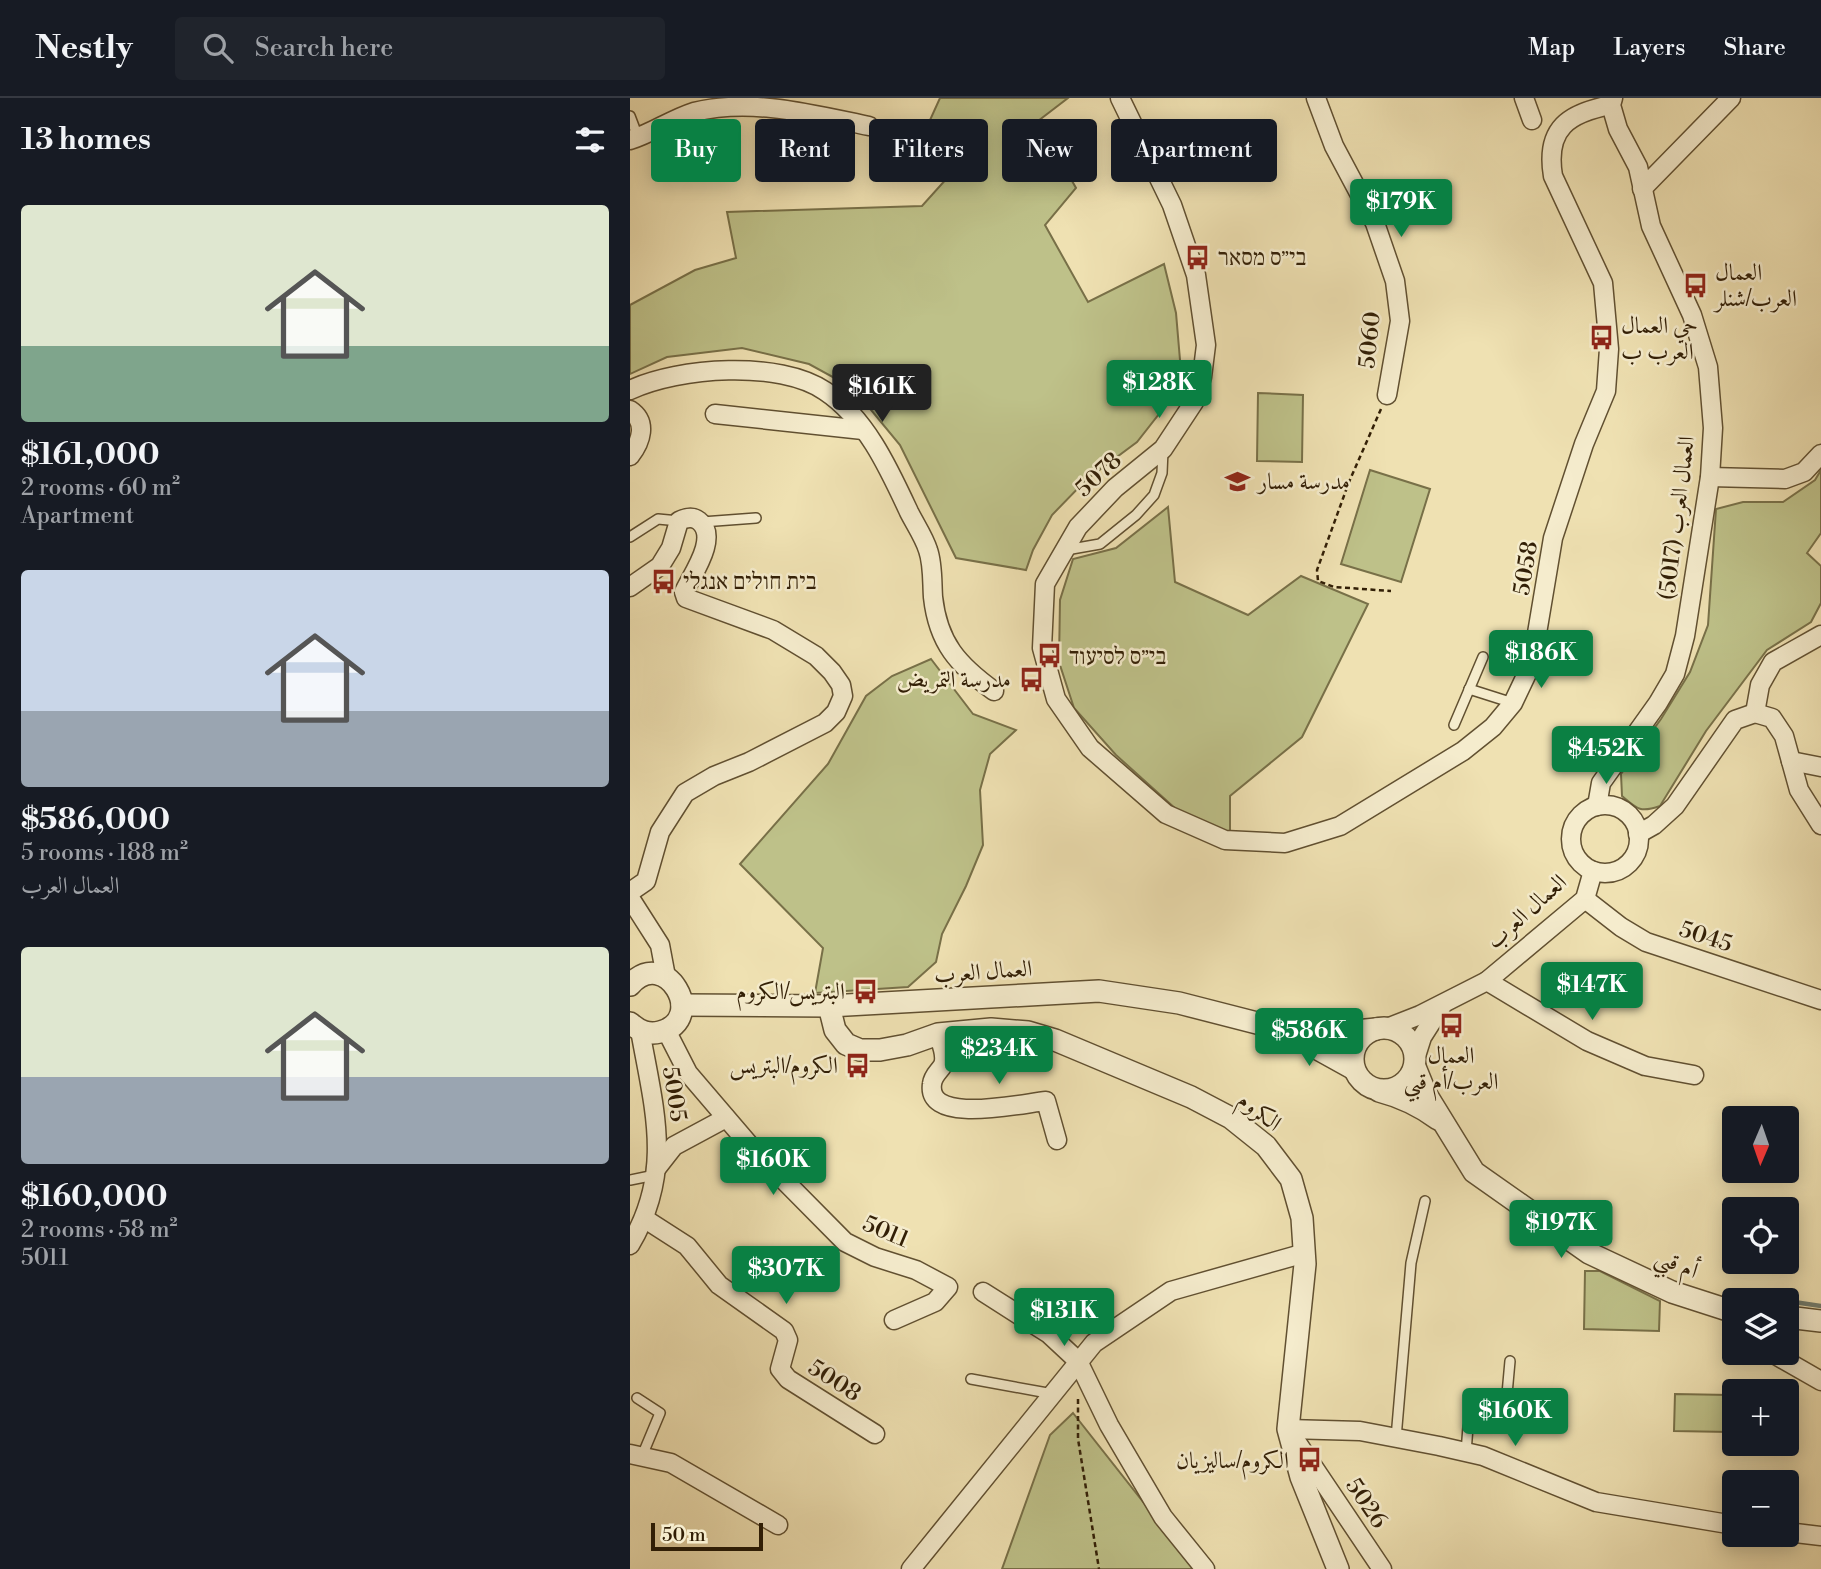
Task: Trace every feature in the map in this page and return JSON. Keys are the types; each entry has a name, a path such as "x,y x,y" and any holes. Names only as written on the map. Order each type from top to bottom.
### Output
{"street":[{"name":"5078","path":"1056,699 1042,648 1045,584 1077,527 1115,488 1163,449 1194,402 1202,377 1206,345 1196,275 1172,205 1120,98"},
{"name":"5060","path":"1316,98 1334,146 1375,223 1395,281 1401,321 1387,395"},
{"path":"1524,98 1532,120"},
{"path":"1642,189 1731,98"},
{"name":"العمال العرب (5017)","path":"1597,806 1601,783 1658,703 1675,674 1685,636 1710,477 1713,428 1707,367 1692,315 1651,226 1638,167 1618,129 1612,101"},
{"name":"5058","path":"1056,699 1090,748 1166,814 1225,840 1285,843 1339,826 1463,751 1493,727 1513,703 1532,663 1553,538 1584,444 1606,390 1609,349 1603,283 1553,176 1550,163 1554,140 1566,121 1585,110 1612,101"},
{"path":"634,139 692,113 725,105 771,106 869,126"},
{"path":"630,390 669,375 744,370 796,379 824,390 845,407 884,459 928,551 936,618 954,657 994,691"},
{"path":"630,410 640,421 642,429 639,441 630,456"},
{"path":"715,414 863,430"},
{"path":"1710,477 1785,479 1804,472 1821,454"},
{"path":"630,587 660,566 671,548 679,521 694,518 702,522 706,546 700,564 684,592 686,598 773,630 832,671 841,685 843,696 836,712 825,723 749,762 714,776 685,793 660,832 646,881 630,892"},
{"path":"1755,713 1760,685 1773,662 1821,635"},
{"path":"1638,834 1654,825 1675,806 1735,720 1755,713 1772,718 1784,736 1799,790 1821,825"},
{"path":"1790,761 1821,767"},
{"path":"1597,806 1614,807 1628,814 1638,834 1636,853 1623,867 1604,873 1585,867 1574,853 1571,836 1583,813 1597,806"},
{"name":"العمال العرب","path":"682,1005 829,1006 1098,991 1179,1003 1304,1033 1381,1028 1445,1002 1487,981 1585,899 1593,871"},
{"path":"630,898 660,945 666,977 678,989 682,1005 677,1020 666,1030 648,1033 635,1027"},
{"name":"5045","path":"1585,899 1621,928 1646,942 1821,1000"},
{"path":"631,981 649,974 666,977"},
{"path":"1487,981 1587,1041 1645,1066 1694,1075"},
{"path":"1415,1061 1414,1047 1403,1034 1381,1028 1361,1037 1356,1044 1352,1060 1354,1069 1366,1085 1376,1090 1388,1091 1400,1086 1410,1078 1431,1020 1445,1002"},
{"name":"الكروم","path":"829,1006 835,1030 846,1044 860,1050 880,1050 907,1045 938,1034 990,1029 1028,1032 1113,1062 1191,1097 1231,1118 1266,1146 1291,1179 1302,1218 1305,1253 1288,1429 1301,1477 1338,1569"},
{"name":"5005","path":"630,1245 645,1219 656,1172 657,1120 635,1027"},
{"name":"5011","path":"666,1030 688,1073 753,1149 845,1242 875,1258 916,1270 948,1287 935,1302 894,1320"},
{"name":"العمال العرب","path":"1284,1030 1354,1069"},
{"path":"938,1034 945,1056 931,1085 934,1097 945,1107 960,1110 1046,1101 1057,1140"},
{"name":"أم قبي","path":"1415,1061 1426,1094 1474,1172 1589,1253 1672,1292 1722,1308"},
{"name":"أم قبي","path":"1376,1090 1400,1096 1419,1105 1446,1124"},
{"path":"656,1172 674,1146 726,1118"},
{"name":"5008","path":"645,1219 687,1246 719,1285 784,1331 788,1340 780,1369 788,1379 875,1434"},
{"path":"911,1569 1094,1343 1171,1292 1305,1253"},
{"path":"984,1292 1049,1335 1078,1361 1110,1425 1163,1517 1205,1569"},
{"path":"1799,1318 1821,1321"},
{"path":"1793,1365 1821,1381"},
{"path":"1288,1429 1360,1431 1466,1452 1483,1456 1596,1502 1722,1523"},
{"name":"5026","path":"1288,1429 1382,1569"},
{"path":"636,1455 671,1463 778,1525"},
{"path":"1799,1533 1821,1536"}],"lane":[{"path":"630,116 634,139"},
{"path":"1065,550 1101,544 1136,515 1154,495 1162,473 1163,449"},
{"path":"702,522 756,518"},
{"path":"630,537 658,519 679,521"},
{"path":"1454,725 1483,657"},
{"path":"1469,689 1513,703"},
{"path":"630,1180 656,1172"},
{"path":"1396,1438 1411,1264 1425,1201"},
{"path":"1466,1452 1468,1427 1472,1416 1498,1404 1507,1394 1510,1361"},
{"path":"971,1379 1053,1394"},
{"path":"636,1455 660,1413 637,1398"}],"path":[{"path":"1387,395 1349,482 1317,570 1318,581 1334,587 1391,590"},
{"path":"1078,1389 1078,1440 1098,1569"}],"green space":[{"path":"940,98 1068,98 1041,119 1002,119 1002,182 1073,182 1076,188 1045,225 1088,302 1164,264 1176,313 1180,360 1166,405 1137,442 1086,480 1052,515 1033,550 1026,570 956,558 900,445 853,388 809,364 742,348 667,357 630,374 630,305 695,270 736,258 727,212 922,206 944,182 988,182 988,119 930,119"},
{"path":"1258,393 1303,395 1302,462 1257,461"},
{"path":"1370,470 1430,489 1401,582 1341,564"},
{"path":"1821,470 1821,533 1807,553 1821,566 1821,603 1811,622 1767,650 1706,731 1660,806 1648,809 1635,807 1622,796 1621,774 1661,719 1690,672 1708,625 1716,509 1743,502 1783,502 1815,480"},
{"path":"1168,507 1175,582 1248,615 1301,576 1368,604 1302,737 1230,796 1230,835 1177,810 1116,755 1074,708 1059,662 1060,600 1073,559 1116,548"},
{"path":"931,659 973,714 1016,730 990,754 980,790 983,845 942,934 936,962 908,987 815,993 823,948 740,864 828,764 866,696 892,676"},
{"path":"1585,1271 1600,1271 1660,1301 1659,1331 1584,1329"},
{"path":"1675,1394 1722,1395 1722,1432 1674,1431"},
{"path":"1073,1413 1196,1569 1002,1569 1050,1435"}],"waterway":[{"path":"1799,1303 1821,1306"}],"place":[{"name":"בי״ס מסאר","path":"1198,257"},
{"name":"العمال العرب/شنلر","path":"1695,285"},
{"name":"حي العمال العرب ب","path":"1601,338"},
{"name":"مدرسة مسار","path":"1238,481"},
{"name":"בית חולים אנגלי","path":"663,581"},
{"name":"בי״ס לסיעוד","path":"1049,656"},
{"name":"مدرسة التمريض","path":"1031,679"},
{"name":"البتريس/الكروم","path":"865,991"},
{"name":"العمال العرب/أم قبي","path":"1451,1025"},
{"name":"الكروم/البتريس","path":"858,1065"},
{"name":"الكروم/ساليزيان","path":"1309,1460"}]}
